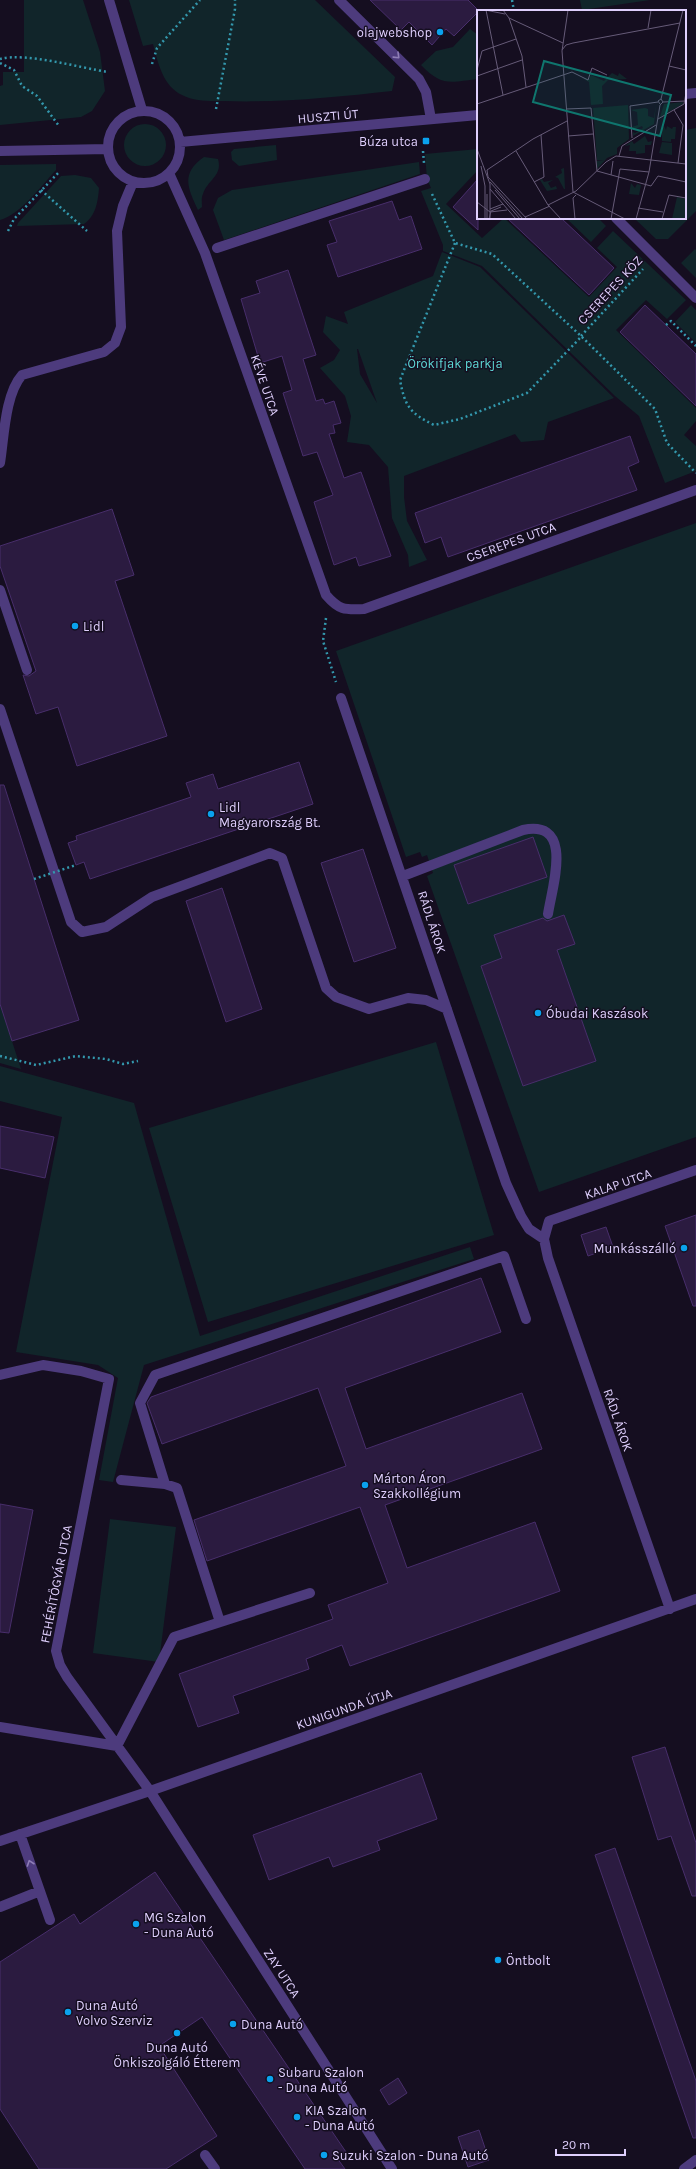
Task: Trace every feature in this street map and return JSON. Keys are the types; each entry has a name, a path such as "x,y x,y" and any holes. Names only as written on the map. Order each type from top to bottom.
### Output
{"street":[{"path":"109,0 142,110"},
{"path":"338,0 419,79 426,92 431,119"},
{"path":"686,94 696,93"},
{"path":"142,110 155,112 167,118 176,129 180,142 179,159 169,173 152,182 133,182 120,175 111,163 108,149 110,135 117,122 128,114 142,110"},
{"name":"HUSZTI ÚT","path":"180,142 477,115"},
{"path":"0,151 108,149"},
{"name":"KÉVE UTCA","path":"169,173 205,253 326,595 335,605"},
{"path":"217,248 425,179"},
{"path":"0,463 10,400 16,382 22,375 104,352 115,344 121,327 117,231 123,206 133,182"},
{"path":"617,219 696,298"},
{"name":"CSEREPES UTCA","path":"335,605 345,610 364,609 696,490"},
{"path":"0,590 27,670"},
{"name":"RÁDL ÁROK","path":"341,698 403,876 506,1183 521,1216 529,1229 544,1240"},
{"path":"0,709 71,922 82,932 106,927 152,897 270,853 282,858 326,988 336,997 369,1009 408,998 426,1000 447,1009"},
{"path":"403,876 523,830 532,828 542,830 554,840 558,860 548,914"},
{"name":"KALAP UTCA","path":"549,1221 696,1170"},
{"name":"RÁDL ÁROK","path":"549,1221 544,1240 553,1273 670,1609"},
{"path":"165,1484 140,1403 155,1375 504,1256 526,1319"},
{"name":"FEHÉRÍTŐGYÁR UTCA","path":"0,1375 43,1365 81,1371 109,1379 56,1651 60,1665 67,1677 150,1791"},
{"path":"121,1480 165,1484 177,1488 220,1622"},
{"path":"0,1727 118,1746 174,1637 310,1593"},
{"name":"KUNIGUNDA ÚTJA","path":"0,1841 150,1791 696,1599"},
{"name":"ZAY UTCA","path":"150,1791 392,2169"},
{"path":"20,1834 50,1920"},
{"path":"0,1907 40,1891"},
{"path":"205,2155 215,2169"},
{"path":"684,2169 696,2160"}],"path":[{"path":"152,64 157,48 200,0"},
{"path":"216,110 235,9 235,0"},
{"path":"512,0 514,10"},
{"path":"0,59 21,58 62,63 108,72"},
{"path":"0,63 14,70 22,86 37,96 59,126"},
{"path":"8,231 14,219 60,172"},
{"path":"425,179 455,243 492,254 581,336 655,409 667,443 696,474"},
{"path":"41,190 87,230"},
{"name":"CSEREPES KÖZ","path":"455,243 400,380 404,401 415,415 434,425 460,419 527,393 655,258"},
{"path":"666,325 671,321 696,346"},
{"path":"335,605 324,621 323,641 341,698"},
{"path":"34,879 76,865"},
{"path":"0,1056 36,1065 76,1056 106,1059 123,1064 138,1061"}],"green space":[{"path":"24,0 83,0 100,52 105,91 92,111 81,117 0,125 0,86 3,85 3,72 24,72"},
{"path":"129,0 315,0 395,77 392,91 266,101 208,101 187,97 176,91 166,80 159,66 153,44 143,46"},
{"path":"580,0 650,0 582,10"},
{"path":"470,29 477,34 477,79 453,82 441,80 428,72 421,65 436,51 453,47"},
{"path":"141,124 149,124 157,127 163,133 166,145 163,157 157,163 149,166 141,166 133,163 127,157 124,149 124,141 127,133 133,127"},
{"path":"696,128 696,211 668,239 656,239 635,219 686,219 686,130"},
{"path":"276,145 277,160 239,166 232,160 231,152 234,149"},
{"path":"477,149 477,171 446,204 482,238 503,219 505,219 589,297 617,267 597,248 613,231 686,300 667,319 646,300 616,330 696,408 696,421 684,435 696,446 696,471 665,483 639,416 615,396 482,266 443,251 443,245 421,191 431,188 427,179 425,154"},
{"path":"204,157 218,159 219,165 217,174 205,189 202,197 202,207 198,210 191,195 188,182 192,169 196,163"},
{"path":"419,162 420,174 224,240 213,210 218,198 232,190"},
{"path":"56,164 56,170 23,206 8,217 0,220 0,165"},
{"path":"75,175 91,178 99,188 96,208 88,221 84,224 17,226 18,223 61,176"},
{"path":"567,219 599,219 606,226 591,242"},
{"path":"695,249 696,250 696,278 681,263"},
{"name":"Örökifjak parkja","path":"442,252 480,267 614,398 548,422 544,440 521,442 515,434 404,476 404,497 407,521 427,560 409,567 408,555 392,518 388,467 369,445 347,442 351,416 345,396 320,368 334,360 340,350 323,332 326,316 348,324 344,312 433,276","holes":["358,349 377,403 360,374"]},
{"path":"691,305 696,310 696,343 675,322"},
{"path":"696,523 696,1137 539,1192 427,876 433,873 427,855 422,857 420,852 406,857 336,651"},
{"path":"0,1004 21,1069 0,1063"},
{"path":"436,1042 494,1235 208,1322 149,1128"},
{"path":"0,1066 134,1103 200,1336 470,1247 474,1259 144,1365 113,1482 99,1480 118,1378 98,1365 16,1352 62,1117 0,1101"},
{"path":"110,1519 176,1527 159,1662 93,1653"}],"building":[{"path":"370,0 468,0 478,10 477,13 454,36 446,29 432,45 409,22 401,30"},
{"path":"477,180 478,230 453,207"},
{"path":"392,201 399,220 411,216 422,249 338,277 327,245 337,242 329,221"},
{"path":"508,219 562,219 614,268 589,295"},
{"path":"288,270 316,355 303,359 316,401 323,399 325,404 334,401 341,423 333,425 335,433 329,434 344,478 361,472 391,556 359,566 356,557 334,565 314,502 333,495 317,452 303,456 283,393 292,390 282,356 260,363 241,299 260,293 256,281"},
{"path":"645,305 696,354 696,406 620,332"},
{"path":"630,436 639,462 628,467 637,490 448,557 441,537 425,543 415,513"},
{"name":"Lidl","path":"112,509 134,575 115,581 167,736 77,766 58,707 36,714 23,675 29,676 36,671 0,566 0,546"},
{"name":"Lidl Magyarország Bt.","path":"299,762 313,804 90,879 84,862 76,865 68,843 77,840 76,836 191,797 186,783 213,774 218,789"},
{"path":"0,785 4,785 79,1020 12,1041 0,1004"},
{"path":"533,837 547,877 468,904 454,865"},
{"path":"363,849 396,948 354,962 321,863"},
{"path":"222,888 262,1009 226,1022 186,901"},
{"name":"Óbudai Kaszások","path":"564,915 575,944 557,950 596,1061 523,1086 481,966 502,958 494,935 543,918 547,921"},
{"path":"0,1126 54,1137 45,1178 0,1168"},
{"name":"Munkásszálló","path":"696,1215 696,1306 693,1306 665,1226"},
{"path":"606,1227 613,1247 588,1256 581,1235"},
{"name":"Márton Áron Szakkollégium","path":"481,1278 501,1332 345,1388 366,1449 522,1393 542,1449 385,1505 407,1568 535,1522 560,1591 350,1666 342,1645 306,1659 309,1669 233,1696 239,1713 198,1727 179,1674 333,1619 328,1605 388,1583 360,1507 207,1561 194,1520 346,1466 318,1388 162,1444 147,1403 151,1397"},
{"path":"0,1504 33,1510 9,1633 0,1632"},
{"path":"665,1747 696,1843 696,1896 692,1896 671,1836 658,1840 632,1757"},
{"path":"421,1773 437,1819 377,1841 380,1850 333,1867 329,1857 269,1880 253,1835"},
{"path":"615,1848 696,2081 696,2138 693,2138 595,1855"},
{"name":"Duna Autó Volvo Szerviz","path":"155,1872 346,2152 337,2158 345,2169 305,2169 202,2017 159,2046 217,2136 166,2169 39,2169 0,2109 0,1962 74,1914 80,1924"},
{"path":"398,2078 407,2093 389,2105 380,2090"},
{"path":"479,2130 489,2160 468,2167 458,2137"}],"place":[{"name":"olajwebshop","path":"440,32"},
{"name":"Búza utca","path":"426,141"},
{"name":"Lidl","path":"75,626"},
{"name":"Lidl Magyarország Bt.","path":"211,814"},
{"name":"Óbudai Kaszások","path":"538,1013"},
{"name":"Munkásszálló","path":"684,1248"},
{"name":"Márton Áron Szakkollégium","path":"365,1485"},
{"name":"MG Szalon - Duna Autó","path":"136,1924"},
{"name":"Öntbolt","path":"498,1960"},
{"name":"Duna Autó Volvo Szerviz","path":"68,2012"},
{"name":"Duna Autó","path":"233,2024"},
{"name":"Duna Autó Önkiszolgáló Étterem","path":"177,2033"},
{"name":"Subaru Szalon - Duna Autó","path":"270,2079"},
{"name":"KIA Szalon - Duna Autó","path":"297,2117"},
{"name":"Suzuki Szalon - Duna Autó","path":"324,2155"}]}
